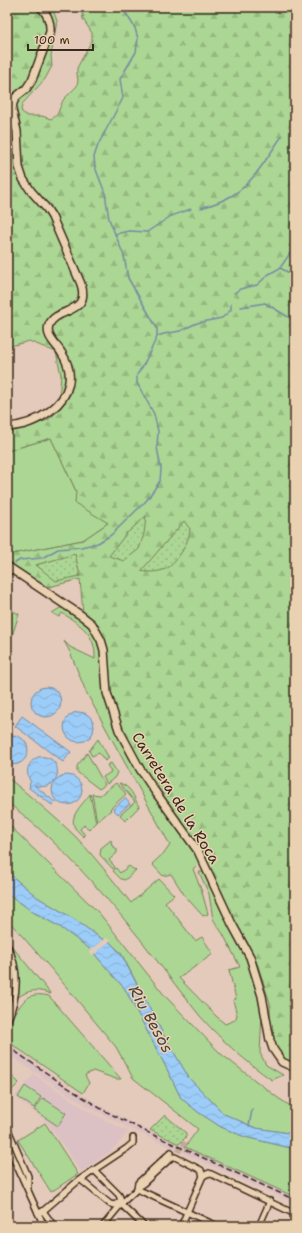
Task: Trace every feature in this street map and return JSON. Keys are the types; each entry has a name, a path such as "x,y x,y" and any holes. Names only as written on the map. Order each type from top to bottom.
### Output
{"street":[{"path":"7,427 34,421 54,408 65,396 69,381 69,368 62,353 49,335 48,329 49,325 54,319 78,305 83,295 79,277 52,217 25,184 19,167 17,131 12,107 16,97 29,85 48,39 51,27 50,21 46,12 41,7"},
{"name":"Carretera de la Roca","path":"7,566 86,619 97,633 104,650 107,693 119,730 136,762 154,790 198,851 226,912 252,963 262,996 273,1049 282,1062 295,1068"},
{"path":"7,945 13,961 16,981 13,1007 8,1021"},
{"path":"7,1127 28,1176 27,1190"},
{"path":"41,1212 94,1169 127,1148 133,1143 133,1138"},
{"path":"7,1144 27,1190 41,1212 54,1226"},
{"path":"103,1226 122,1203 178,1152"},
{"path":"173,1155 202,1170 203,1176 181,1226"},
{"path":"94,1169 121,1194 122,1203 144,1226"},
{"path":"94,1170 119,1195 121,1200 115,1205 110,1204 80,1180 94,1170"},
{"path":"203,1176 209,1173 295,1214"},
{"path":"80,1180 115,1212"},
{"path":"137,1189 217,1226"},
{"path":"259,1226 270,1201"},
{"path":"41,1212 44,1226"}],"shaded area":[{"path":"7,1043 68,1086 104,1108 146,1130 295,1197 295,1204 137,1132 91,1109 7,1054"},
{"path":"34,1074 88,1111 129,1132 110,1152 81,1172 47,1122 15,1097"}],"green space":[{"path":"7,7 52,7 57,21 51,56 52,66 45,79 23,103 21,109 27,116 42,116 51,119 57,115 63,100 77,86 77,68 92,40 92,33 83,19 81,7 295,7 295,1066 271,1052 270,1003 258,966 247,942 236,924 201,847 175,813 138,759 121,728 112,701 108,679 108,654 83,613 80,579 49,587 43,586 7,561 7,555 83,540 108,523 75,503 76,491 51,438 7,451 7,431 12,431 48,420 58,411 61,375 56,352 29,341 7,347","holes":["75,555 80,575 36,565"]},
{"path":"51,438 76,491 108,523 83,540 7,555 7,451"},
{"path":"146,516 144,534 139,549 124,561 109,556 126,534"},
{"path":"184,521 190,529 188,539 176,560 169,567 163,570 152,572 141,571"},
{"path":"75,554 80,576 56,581 36,565"},
{"path":"7,608 19,614 11,639 7,644"},
{"path":"60,608 65,608 88,625 96,637 100,650 103,687 110,715 121,742 135,766 199,858 199,863 193,869 202,892 208,914 203,916 185,896 171,874 163,876 152,864 166,851 170,845 86,692 64,641 70,647 95,659 93,643 86,631 81,626 62,613 59,617 52,613"},
{"path":"98,739 109,758 105,761 99,753 92,756 89,751"},
{"path":"87,753 105,785 99,789 77,772 77,766"},
{"path":"111,763 117,772 115,777 107,784 103,777 111,772 107,765"},
{"path":"7,777 75,836 97,860 131,903 159,879 174,895 165,902 195,941 202,937 213,954 179,978 225,1024 235,1020 237,1015 233,1000 236,999 229,970 240,967 223,934 213,919 209,894 199,872 204,872 208,877 248,958 261,1002 262,1014 260,1053 266,1065 283,1075 272,1080 253,1066 216,1034 93,883 66,854 7,802"},
{"path":"116,783 126,794 97,822 92,794 100,795"},
{"path":"119,783 123,784 129,789 139,807 125,821 120,815 135,802"},
{"path":"90,794 96,822 89,829 84,825 80,829 85,835 84,837 75,828 73,823 75,814"},
{"path":"7,823 99,913 165,996 221,1054 278,1098 295,1109 295,1134 256,1128 224,1114 189,1078 163,1034 121,953 110,942 102,939 74,919 37,897 7,872"},
{"path":"111,840 112,846 117,849 117,853 109,860 115,867 113,869 100,855 101,848"},
{"path":"129,866 136,870 125,880 121,879 113,871 116,868 120,873"},
{"path":"7,893 33,912 60,927 90,949 125,989 181,1098 198,1112 221,1127 245,1137 295,1149 295,1197 185,1147 198,1129 133,1078 116,1047 53,971 7,919"},
{"path":"10,944 51,994 42,991 30,991 17,998 19,982 18,970"},
{"path":"7,954 11,981 8,1009 16,1012 26,999 33,995 49,996 121,1079 116,1079 93,1071 85,1075 89,1083 83,1093 7,1041"},
{"path":"7,1071 19,1083 7,1095"},
{"path":"25,1086 41,1097 34,1108 18,1097"},
{"path":"43,1098 66,1113 58,1126 34,1110"},
{"path":"165,1115 186,1133 186,1137 179,1144 150,1130"},
{"path":"45,1123 78,1174 51,1192 18,1140"}],"water":[{"path":"46,687 57,691 61,702 57,713 46,717 35,713 31,702 35,691"},
{"path":"79,712 90,716 94,727 90,738 79,742 68,738 64,727 68,716"},
{"path":"22,716 71,752 63,762 15,726"},
{"path":"14,735 26,742 28,748 25,759 21,763 15,765 7,764 7,736"},
{"path":"38,757 47,757 53,761 57,767 55,779 51,784 44,787 34,785 55,802 52,805 29,788 29,784 31,782 28,775 28,768 30,764"},
{"path":"67,775 78,779 82,790 78,801 67,805 56,801 52,790 56,779"},
{"path":"125,798 130,804 118,814 113,809"},
{"name":"Riu Besòs","path":"7,872 37,897 74,919 102,939 110,942 121,954 163,1034 189,1078 224,1114 256,1128 295,1134 295,1149 245,1137 221,1127 198,1112 181,1098 125,989 90,949 60,927 33,912 7,893"}],"pier":[{"path":"106,938 111,940 93,955 89,952"}],"waterway":[{"path":"15,563 20,560 42,558 58,549 81,547 98,543 111,535 146,501 160,481 161,469 157,447 158,431 154,414 137,383 137,375 157,337 157,328 128,278 124,256 109,219 105,193 95,167 94,157 98,145 123,98 120,79 136,52 138,39 135,28 122,7"},
{"path":"201,208 225,199 241,190 254,176 282,136"},
{"path":"115,234 129,231 147,232 171,216 191,209"},
{"path":"234,293 240,289 257,285 269,274 280,268 295,246"},
{"path":"280,268 295,276"},
{"path":"241,307 265,303 295,321"},
{"path":"157,336 180,331 197,323 222,318 231,310 231,304"},
{"path":"249,1126 252,1110"}],"tunnel":[{"path":"178,1152 186,1141"}],"railway":[{"path":"7,1046 103,1110 147,1132 295,1200"}]}
